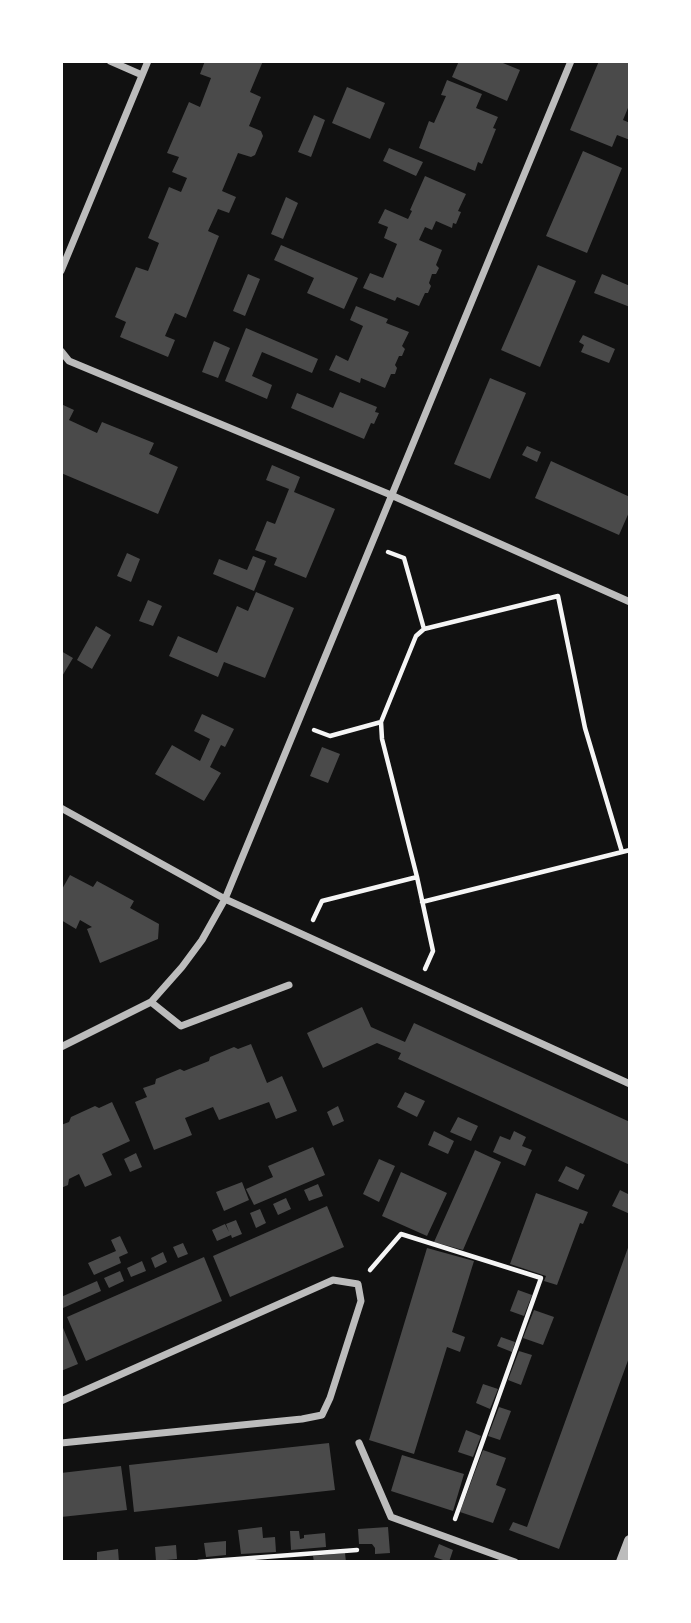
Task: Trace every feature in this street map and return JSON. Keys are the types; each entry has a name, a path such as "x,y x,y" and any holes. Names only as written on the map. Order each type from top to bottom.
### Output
{"street":[{"path":"110,61 142,75"},
{"path":"61,271 148,61"},
{"path":"61,1046 151,1002 202,940 225,900 571,61"},
{"path":"61,351 69,361 391,495 630,602"},
{"path":"61,808 225,900 630,1084"},
{"path":"151,1002 181,1026 289,985"},
{"path":"61,1401 333,1280 358,1284 360,1301 323,1415 61,1443"},
{"path":"359,1443 391,1517 515,1562"},
{"path":"622,1562 630,1541"}],"path":[{"path":"371,544 404,558 424,629"},
{"path":"417,987 433,951 382,739 381,722 416,636 424,629 558,596 585,728 622,852"},
{"path":"297,723 330,736 381,722"},
{"path":"422,902 630,850"},
{"path":"305,936 322,901 417,877"},
{"path":"358,1284 401,1234 541,1278 449,1537"},
{"path":"198,1562 358,1550"}],"building":[{"path":"205,61 263,61 250,92 261,97 249,126 261,131 263,136 255,155 251,157 238,153 222,191 236,197 229,213 218,209 208,231 219,236 186,318 175,313 165,336 175,340 168,357 120,337 126,322 115,317 136,267 148,271 159,243 148,238 169,187 181,192 187,178 172,172 179,157 167,153 189,102 200,107 211,78 200,74"},
{"path":"459,61 498,61 520,70 507,101 452,77"},
{"path":"599,61 630,61 630,103 623,120 630,123 630,140 617,135 612,147 570,130"},
{"path":"447,80 482,94 476,108 498,117 482,164 478,162 475,171 419,148 429,121 434,123 446,96 441,95"},
{"path":"347,87 385,103 370,139 332,123"},
{"path":"314,115 325,120 311,157 298,152"},
{"path":"389,148 423,162 416,176 383,161"},
{"path":"583,151 622,168 587,253 546,236"},
{"path":"425,176 466,194 458,211 461,212 452,228 436,221 432,230 425,227 419,240 442,250 436,265 439,268 436,274 432,274 429,283 431,286 419,306 397,297 395,301 363,288 370,273 383,278 397,244 384,238 388,227 378,223 385,209 408,219"},
{"path":"286,197 298,203 283,239 271,234"},
{"path":"281,245 358,278 344,309 307,293 314,278 274,260"},
{"path":"538,265 576,281 540,367 501,350"},
{"path":"248,274 260,279 245,316 233,311"},
{"path":"602,274 630,286 630,307 594,293"},
{"path":"356,306 388,319 386,323 409,332 402,346 405,349 395,365 395,374 391,374 385,388 361,378 360,383 329,370 336,355 348,361 363,326 350,320"},
{"path":"246,328 318,359 312,373 262,352 252,376 272,385 267,399 225,381"},
{"path":"583,335 615,349 609,363 581,352 584,345 579,342"},
{"path":"214,341 230,348 218,378 202,372"},
{"path":"490,378 526,393 490,479 454,464"},
{"path":"340,392 377,407 375,412 379,413 364,439 291,408 297,393 333,408"},
{"path":"61,404 74,410 69,420 97,433 102,422 154,443 149,454 178,467 158,514 61,473"},
{"path":"527,446 541,452 537,462 522,455"},
{"path":"551,461 630,497 630,510 619,535 535,498"},
{"path":"272,465 300,477 294,492 335,509 306,578 274,565 277,558 255,550 267,521 275,524 289,489 266,480"},
{"path":"127,553 140,559 131,582 117,576"},
{"path":"253,556 266,561 254,591 213,574 219,559 247,570"},
{"path":"256,592 294,608 265,678 224,662 218,677 169,656 178,636 217,653 237,606 248,611"},
{"path":"148,600 162,606 153,626 139,621"},
{"path":"96,626 111,635 92,669 77,660"},
{"path":"61,651 73,658 61,678"},
{"path":"202,714 234,729 225,747 221,745 210,767 221,773 204,801 155,774 172,745 200,761 210,739 194,731"},
{"path":"322,747 340,754 328,783 310,776"},
{"path":"70,875 93,887 97,881 134,901 130,908 159,924 158,939 100,963 87,929 92,927 80,920 76,929 61,920 61,891"},
{"path":"362,1007 371,1027 405,1042 414,1023 630,1122 630,1165 398,1059 401,1053 377,1043 323,1068 307,1033"},
{"path":"251,1044 267,1083 282,1076 297,1111 276,1119 269,1102 219,1120 213,1107 185,1118 192,1135 154,1150 135,1102 147,1097 143,1088 155,1084 156,1079 209,1061 210,1057 234,1047 238,1049"},
{"path":"405,1092 425,1101 417,1117 397,1107"},
{"path":"112,1102 130,1141 102,1154 112,1175 85,1187 79,1174 69,1179 68,1185 61,1188 61,1125 69,1122 71,1117 95,1106 99,1108"},
{"path":"338,1106 344,1121 333,1126 327,1112"},
{"path":"458,1117 478,1126 471,1141 450,1132"},
{"path":"434,1131 454,1141 448,1154 428,1145"},
{"path":"514,1131 526,1137 522,1146 532,1150 525,1166 493,1152 500,1136 510,1140"},
{"path":"313,1147 325,1175 254,1205 246,1189 273,1177 268,1166"},
{"path":"475,1150 501,1162 463,1250 434,1242"},
{"path":"136,1153 142,1167 130,1172 124,1159"},
{"path":"379,1159 395,1166 379,1202 363,1194"},
{"path":"566,1166 585,1175 578,1190 558,1181"},
{"path":"401,1172 447,1193 427,1236 382,1216"},
{"path":"242,1182 249,1200 224,1211 216,1192"},
{"path":"318,1184 323,1196 309,1201 304,1190"},
{"path":"620,1190 630,1195 630,1214 612,1206"},
{"path":"536,1193 588,1212 583,1224 580,1223 557,1285 544,1281 546,1276 510,1264"},
{"path":"286,1198 291,1209 278,1215 273,1204"},
{"path":"327,1206 344,1247 230,1297 213,1256"},
{"path":"260,1209 266,1223 256,1228 250,1213"},
{"path":"236,1220 242,1234 217,1241 212,1230 225,1224 229,1232 226,1224"},
{"path":"120,1236 128,1253 119,1257 121,1263 94,1275 88,1263 116,1251 111,1240"},
{"path":"183,1243 188,1254 178,1258 173,1247"},
{"path":"629,1245 630,1355 559,1549 509,1530 513,1522 527,1527"},
{"path":"427,1248 474,1261 452,1332 465,1337 460,1352 447,1347 414,1454 369,1440"},
{"path":"163,1252 167,1262 155,1268 151,1258"},
{"path":"204,1257 222,1301 86,1361 67,1317"},
{"path":"142,1261 146,1271 131,1277 127,1268"},
{"path":"120,1271 124,1281 109,1288 104,1278"},
{"path":"97,1281 101,1291 63,1308 61,1297"},
{"path":"518,1290 532,1295 524,1316 510,1311"},
{"path":"534,1310 554,1317 543,1345 523,1338"},
{"path":"61,1323 78,1364 61,1371"},
{"path":"501,1337 515,1342 512,1352 497,1346"},
{"path":"519,1351 532,1355 521,1385 508,1380"},
{"path":"483,1384 498,1389 490,1409 476,1403"},
{"path":"499,1407 511,1411 500,1440 488,1436"},
{"path":"466,1430 481,1436 473,1457 458,1452"},
{"path":"329,1443 335,1490 134,1512 129,1465"},
{"path":"483,1450 506,1458 496,1485 506,1489 493,1523 460,1512"},
{"path":"402,1455 464,1474 453,1511 391,1491"},
{"path":"121,1466 127,1510 61,1517 61,1473"},
{"path":"262,1527 263,1538 275,1537 276,1552 241,1554 238,1530"},
{"path":"388,1527 390,1553 375,1554 372,1544 359,1544 358,1529"},
{"path":"290,1531 299,1531 300,1539 304,1538 304,1535 325,1533 326,1547 291,1550"},
{"path":"226,1541 226,1555 206,1557 204,1543"},
{"path":"439,1544 453,1550 449,1562 434,1557"},
{"path":"176,1545 177,1559 156,1561 155,1547"},
{"path":"118,1549 119,1562 97,1562 97,1552"},
{"path":"345,1553 346,1562 314,1562 313,1556"}]}
